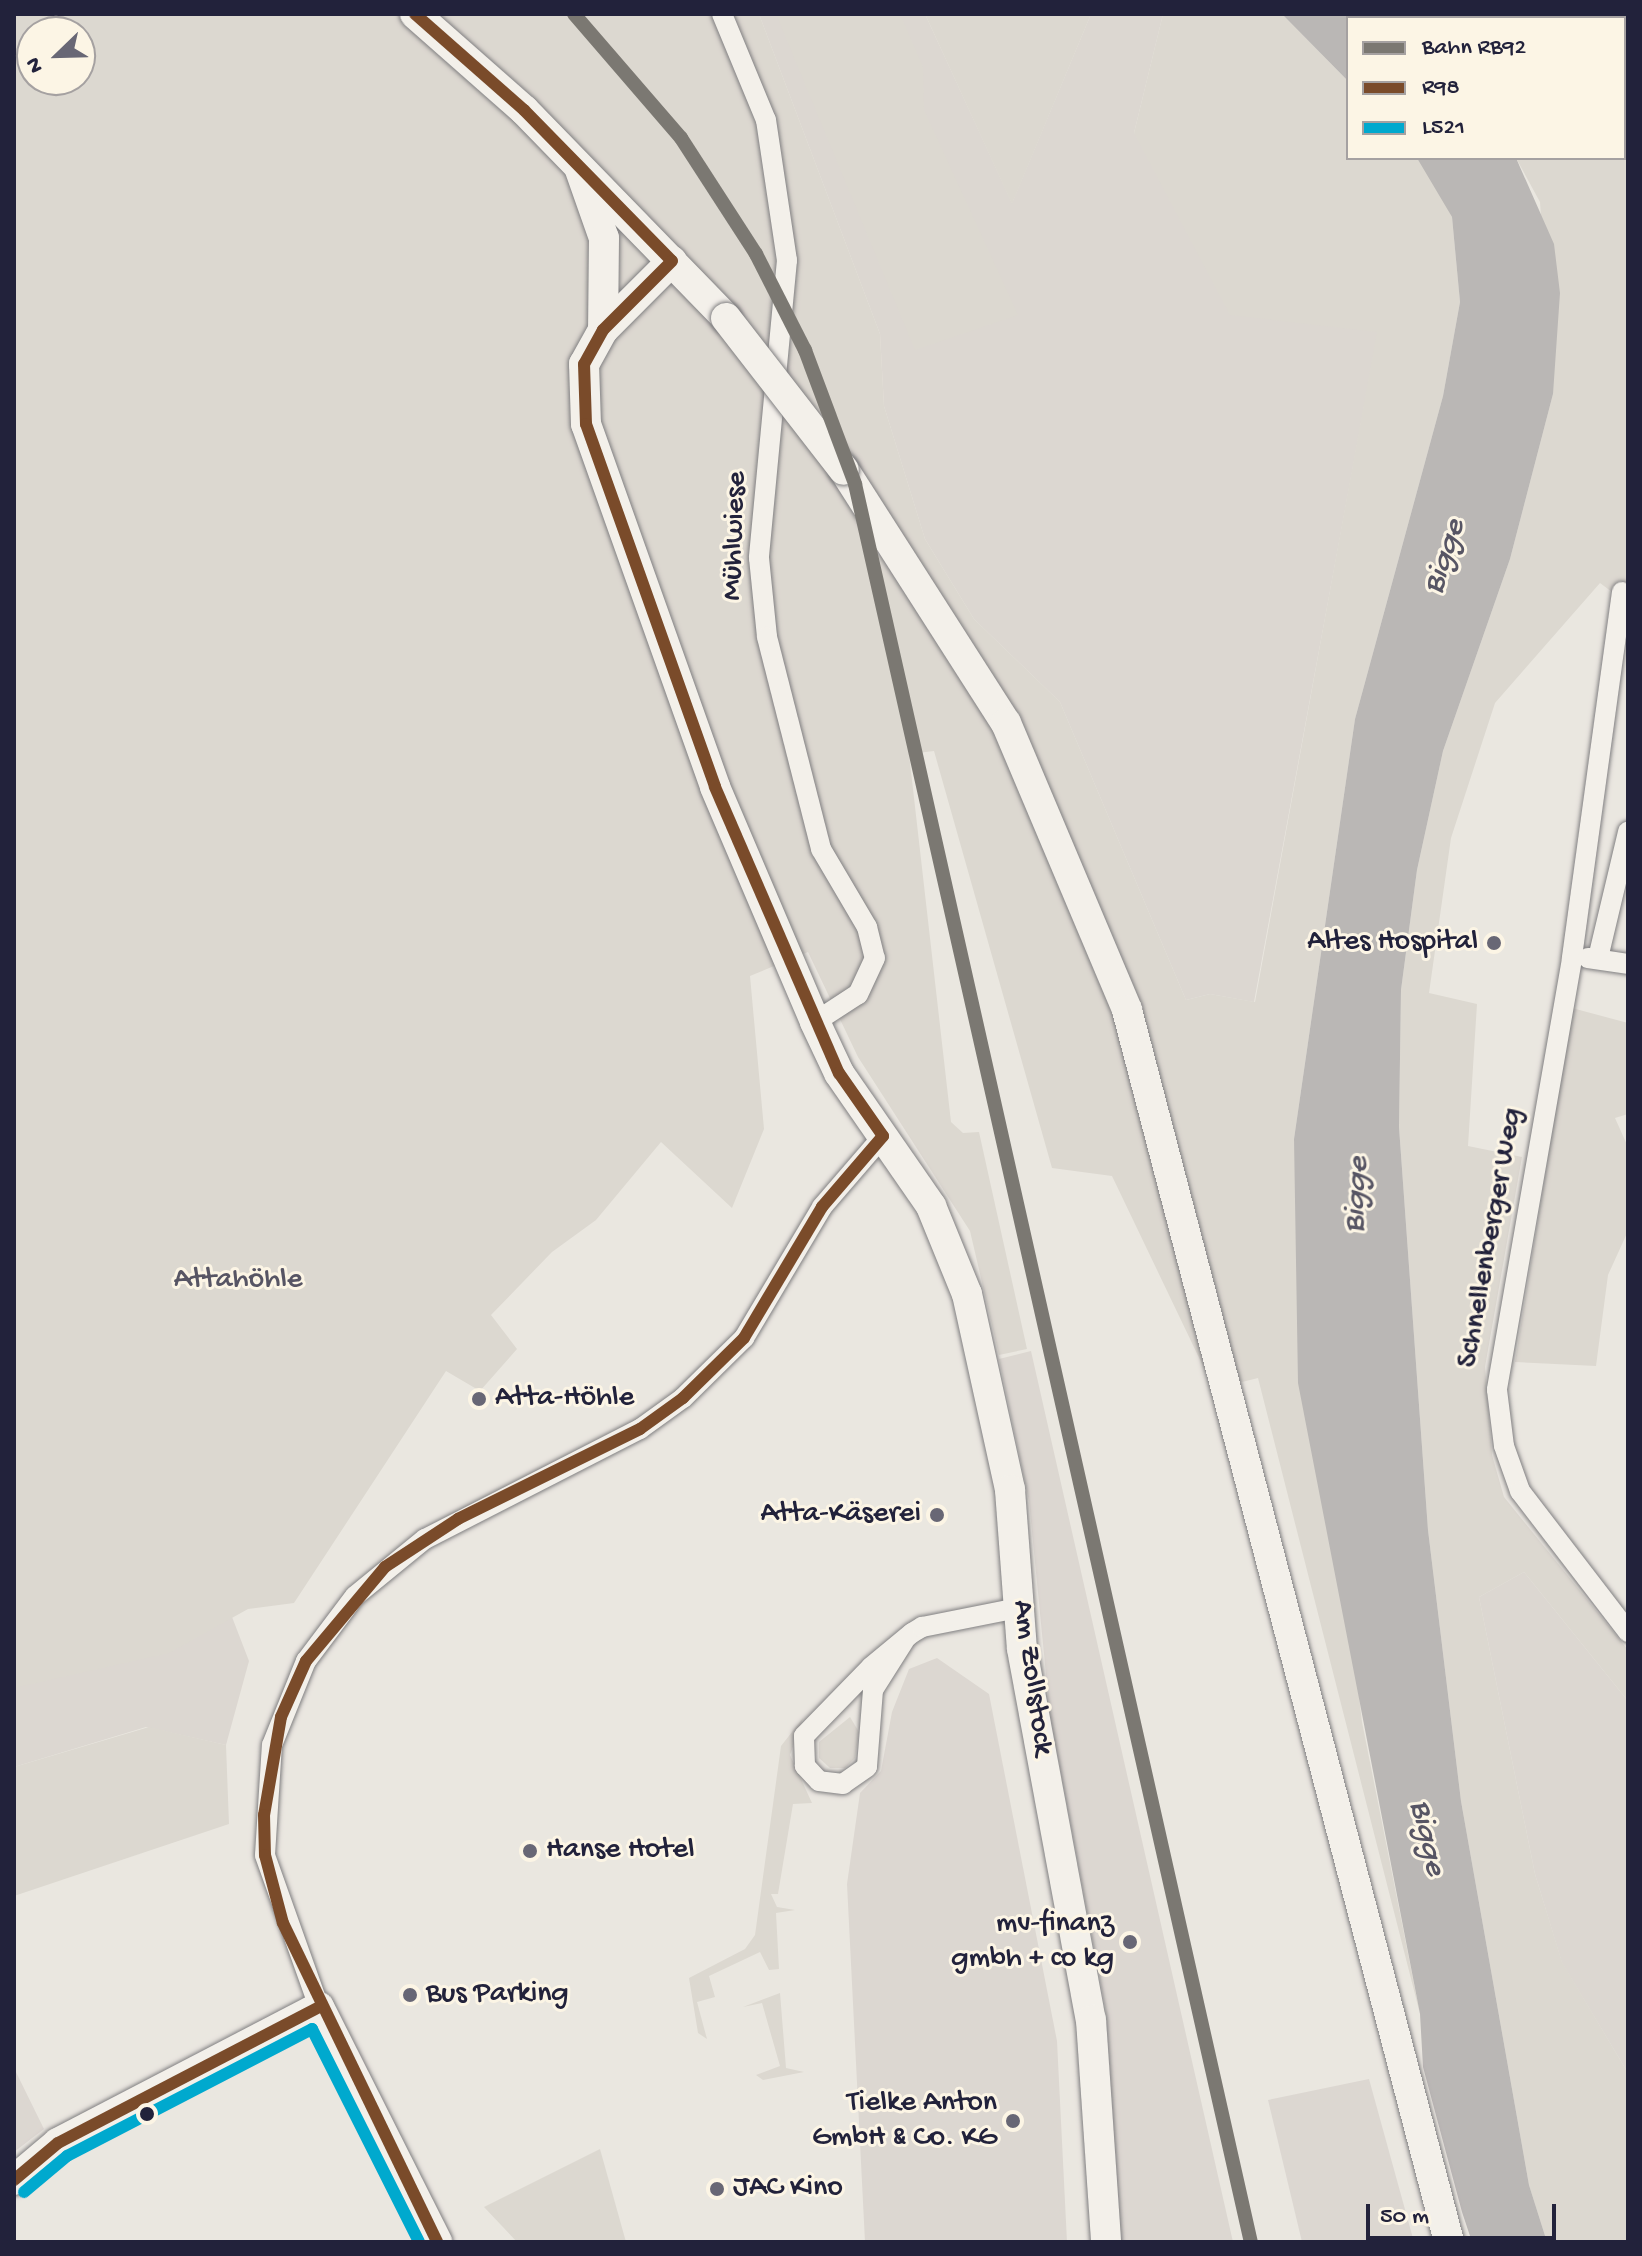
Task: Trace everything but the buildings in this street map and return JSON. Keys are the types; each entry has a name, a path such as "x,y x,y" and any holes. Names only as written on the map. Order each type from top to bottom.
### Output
{"street":[{"path":"415,14 580,168 726,318 815,429 1006,723 1127,1010 1449,2242"},
{"name":"Mühlwiese","path":"722,14 766,120 787,260 760,544 765,622 821,849 867,927 875,958 858,994 815,1022"},
{"path":"580,168 604,238 603,330"},
{"path":"603,330 672,261"},
{"name":"Am Zollstock","path":"603,330 584,364 581,397 594,453 715,787 815,1022 883,1136 931,1206 967,1294 1010,1490 1018,1608 1091,2020 1106,2242"},
{"name":"Schnellenberger Weg","path":"1622,592 1572,959 1499,1364 1499,1418 1529,1507 1628,1632"},
{"path":"1598,958 1628,832"},
{"path":"1572,959 1598,958 1628,964"},
{"path":"437,2242 319,2007 265,1855 272,1745 306,1661 355,1596 425,1539 640,1429 683,1398 744,1338 822,1207 883,1136"},
{"path":"904,1641 873,1690 872,1745 867,1767 852,1781 828,1784 812,1776 801,1745 825,1710 904,1641 944,1619 1018,1608"},
{"path":"825,1710 859,1700 872,1745"},
{"path":"14,2180 58,2143 319,2007"}],"shaded area":[{"path":"759,14 925,14 1012,203 1091,14 1163,14 1134,133 1378,331 1254,1002 1210,994 1186,1000 1060,702 974,619 925,539 884,406 880,334"},
{"path":"1031,1351 1233,2242 1121,2242 1106,2011 1050,1715 1029,1501 999,1359"},
{"path":"1524,1572 1628,1701 1628,2073 1562,1963 1535,1874 1479,1597"},
{"path":"227,1604 249,1661 226,1745 146,1727 14,1767 14,1663"},
{"path":"937,1658 989,1694 1057,2041 1067,2242 865,2242 847,1884 860,1793 881,1771 892,1712 909,1669"},
{"path":"14,2068 44,2129 14,2152"},
{"path":"1369,2079 1414,2242 1302,2242 1268,2100"}],"green space":[{"name":"Attahöhle","path":"14,14 759,14 880,334 884,406 925,539 974,619 1060,702 1186,1000 1210,994 1255,1002 1377,332 1230,315 1134,133 1163,14 1282,14 1346,79 1346,160 1419,160 1431,175 1452,217 1460,302 1443,396 1355,719 1294,1139 1362,1722 1420,2014 1258,1378 1214,1389 1112,1176 1052,1168 934,751 909,754 951,1122 963,1133 979,1132 1027,1349 999,1355 970,1231 858,1057 808,952 750,976 764,1129 732,1208 661,1142 596,1220 552,1252 491,1315 517,1349 480,1391 446,1371 294,1603 248,1609 169,1653 14,1688"},
{"path":"776,14 900,14 923,67 924,110 1018,315 915,350"},
{"path":"925,14 1091,14 1012,204"},
{"path":"1399,14 1628,14 1628,604 1600,583 1495,703 1451,838 1429,993 1477,1004 1468,1146 1522,1157 1485,1367 1492,1455 1504,1497 1628,1650 1628,1701 1524,1572 1479,1597 1535,1874 1562,1962 1628,2073 1628,2242 1547,2242 1529,2185 1461,1801 1428,1530 1399,1127 1401,990 1417,870 1443,751 1510,559 1553,394 1540,202 1517,160 1626,160 1626,16"},
{"path":"1572,1008 1628,1023 1628,1114 1615,1118 1628,1147 1628,1231 1608,1275 1596,1366 1515,1362"},
{"path":"850,1717 859,1732 855,1758 845,1768 830,1768 819,1758 819,1742"},
{"path":"803,1718 790,1755 812,1803 793,1804 778,1894 771,1894 777,1907 795,1910 776,1913 779,1969 769,1970 760,1952 709,1976 715,1997 697,2002 707,2039 698,2033 689,1978 745,1949 755,1935 781,1746"},
{"path":"149,1727 226,1745 229,1824 14,1896 14,1767"},
{"path":"780,1993 786,2068 804,2072 763,2080 756,2075 780,2066 762,2003 743,2007"},
{"path":"600,2149 626,2242 517,2242 484,2207"}],"water":[{"path":"1282,14 1401,16 1346,16 1346,79"},
{"name":"Bigge","path":"1418,160 1517,160 1554,244 1560,293 1553,394 1510,559 1443,751 1417,870 1401,990 1399,1127 1428,1530 1461,1801 1529,2185 1547,2242 1472,2242 1462,2212 1423,2067 1420,2014 1298,1383 1294,1139 1355,719 1443,396 1460,302 1452,217"}],"rail line":[{"name":"RB92","path":"574,14 681,138 756,254 805,350 855,484 1251,2242"}],"transit line":[{"name":"R98","path":"415,14 524,110 672,261 603,330 584,364 586,424 715,787 839,1073 883,1136 822,1207 744,1338 683,1398 640,1429 458,1519 385,1567 306,1661 281,1717 264,1815 265,1855 283,1923 437,2242"},
{"name":"R98","path":"14,2180 58,2143 319,2007"},
{"name":"L521","path":"24,2192 67,2156 312,2029 419,2242"}],"place":[{"name":"Altes Hospital","path":"1494,943"},
{"name":"Atta-Höhle","path":"479,1399"},
{"name":"Atta-Käserei","path":"937,1515"},
{"name":"Hanse Hotel","path":"530,1851"},
{"name":"mv-finanz gmbh + co kg","path":"1130,1942"},
{"name":"Bus Parking","path":"410,1995"},
{"name":"Tielke Anton GmbH & Co. KG","path":"1013,2121"},
{"name":"JAC Kino","path":"717,2189"}]}
